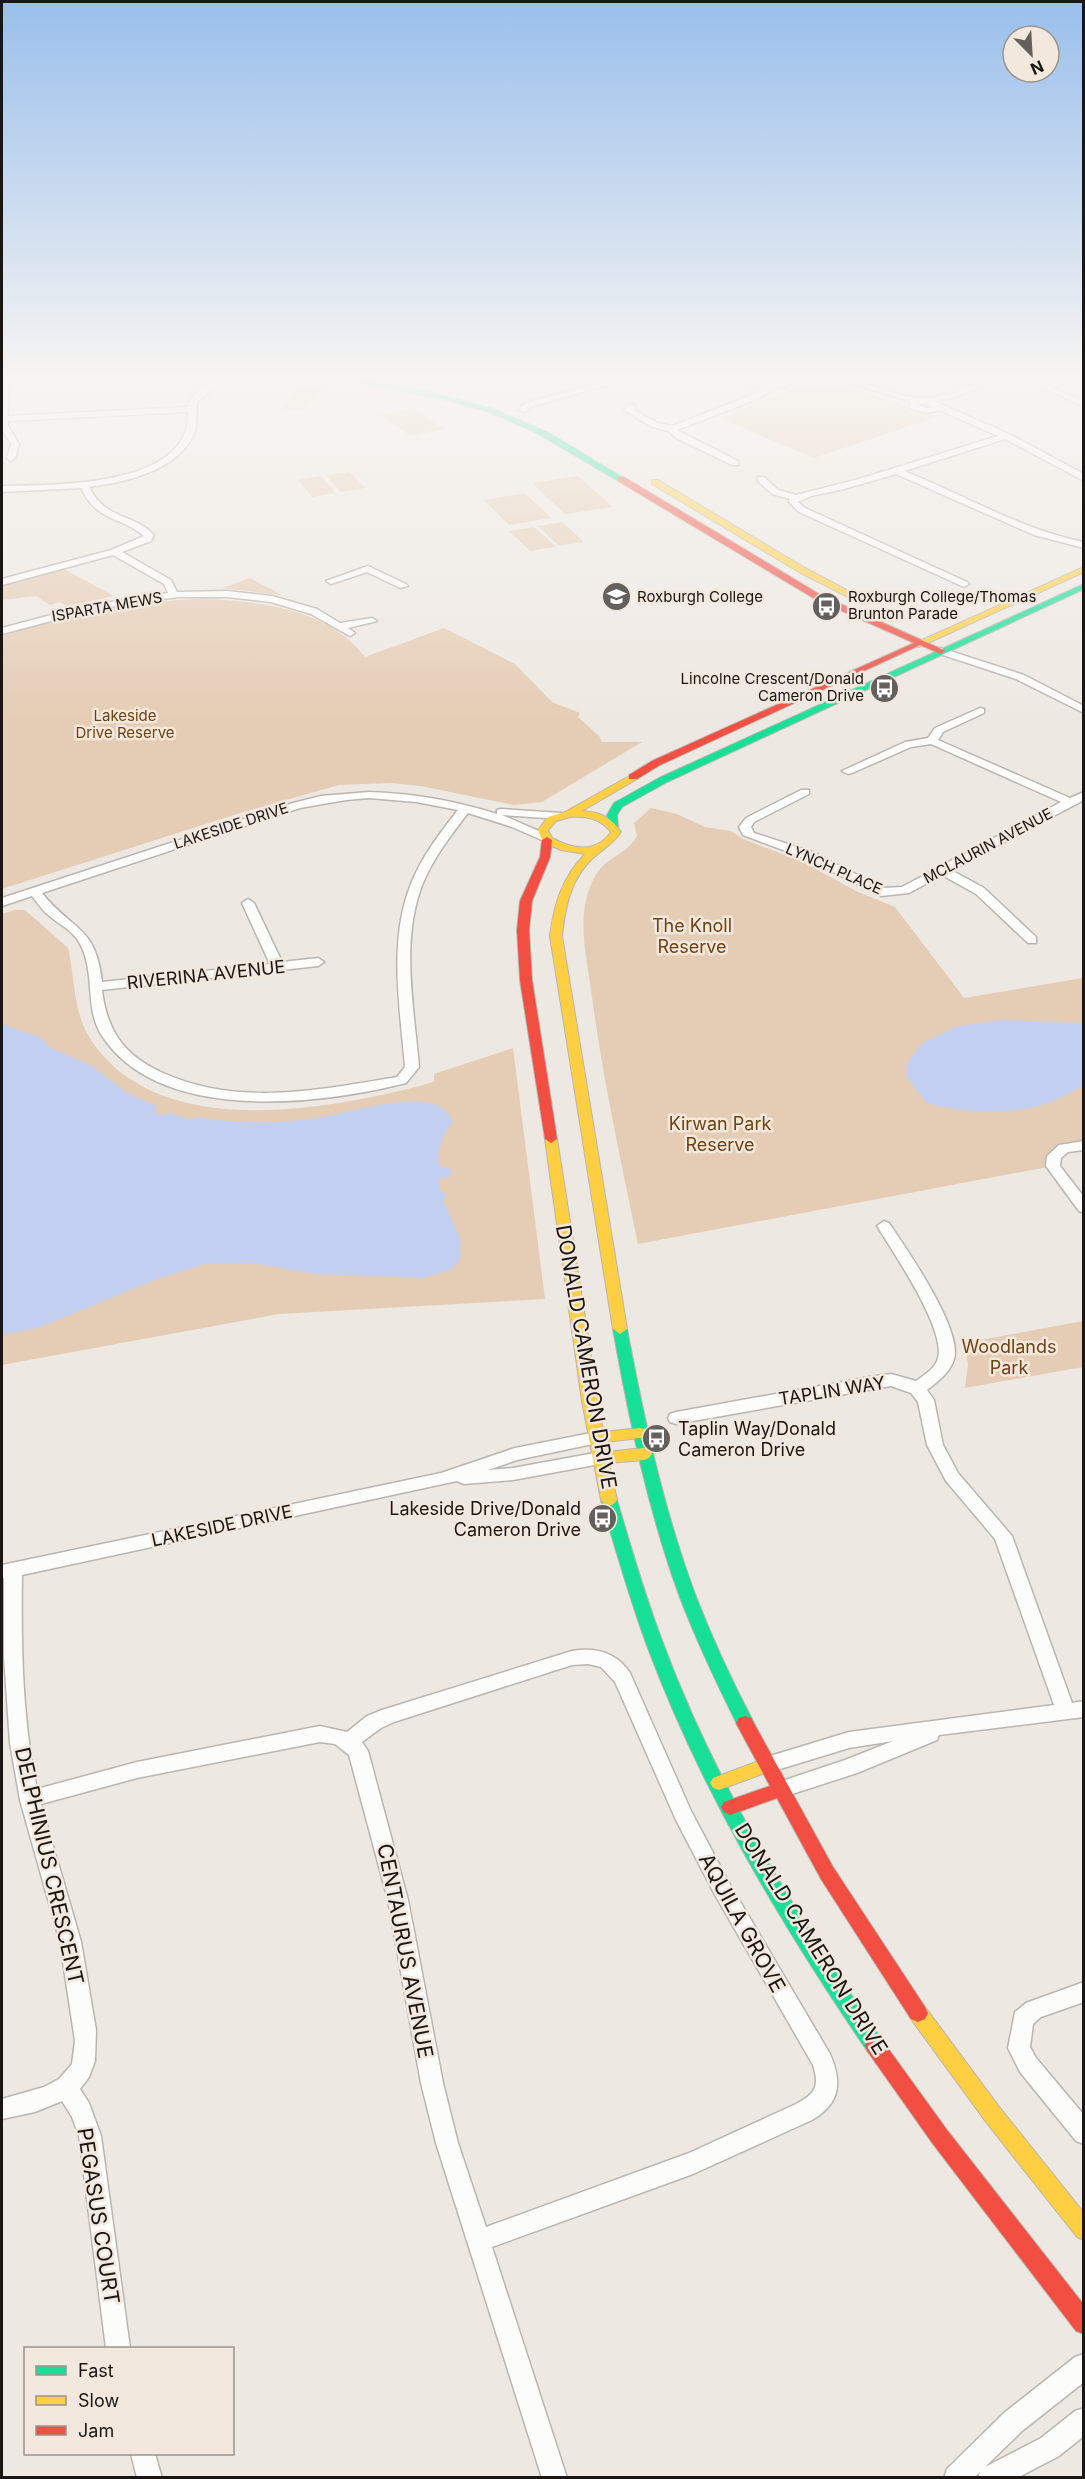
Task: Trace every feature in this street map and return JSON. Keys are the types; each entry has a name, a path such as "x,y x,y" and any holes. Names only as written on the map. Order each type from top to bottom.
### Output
{"street":[{"path":"2,582 114,552 146,541 149,535 101,510 89,495"},
{"path":"649,495 818,597 920,643 1020,677"},
{"path":"676,495 840,591 959,643 1083,710"},
{"path":"785,495 795,498 808,495"},
{"path":"949,495 1001,518 1063,541 1083,545"},
{"path":"795,498 792,501 802,510 964,584"},
{"path":"114,552 168,582 174,595"},
{"path":"331,581 368,569 403,586"},
{"path":"598,848 574,851 553,845 545,839 545,824 565,815 644,769 1083,569"},
{"path":"614,825 612,815 618,805 663,780 1083,586"},
{"name":"ISPARTA MEWS","path":"2,631 90,607 174,595 230,595 271,600 308,610 346,630 372,621"},
{"path":"932,741 939,730 980,711"},
{"path":"848,771 909,744 932,741 1070,802"},
{"name":"LYNCH PLACE","path":"806,792 750,820 745,827 749,835 790,847 872,889 892,893"},
{"name":"LAKESIDE DRIVE","path":"2,902 297,805 329,797 402,795 466,808 513,823 545,839"},
{"name":"MCLAURIN AVENUE","path":"892,893 905,890 1083,795"},
{"path":"34,891 51,912 79,932 87,944 92,958 101,1020 114,1042 142,1068 183,1088 210,1095 276,1099 401,1080 412,1066 405,965 406,930 412,898 425,866 442,838 466,808"},
{"name":"LAKESIDE DRIVE","path":"466,808 565,815"},
{"path":"565,815 600,817 614,825"},
{"name":"DONALD CAMERON DRIVE","path":"614,825 616,832 614,838 585,857 568,876 559,905 556,936 574,1058 640,1434 681,1578 721,1674 780,1790 834,1887 909,2003 981,2101 1083,2230"},
{"name":"DONALD CAMERON DRIVE","path":"545,839 548,850 540,873 526,900 523,933 526,980 596,1438 613,1512 642,1604 679,1700 730,1807 794,1920 869,2037 974,2185 1083,2323"},
{"path":"942,870 980,891 1032,940"},
{"path":"248,903 278,967"},
{"name":"RIVERINA AVENUE","path":"95,987 318,962"},
{"path":"1083,1145 1059,1152 1054,1156 1053,1166 1083,1208"},
{"path":"719,1783 767,1765 849,1740 1074,1710 1003,1536 952,1476 935,1445 926,1400 917,1389 944,1364 947,1354 943,1333 933,1310 884,1226"},
{"name":"TAPLIN WAY","path":"676,1418 874,1382 891,1380 906,1383 917,1389"},
{"name":"LAKESIDE DRIVE","path":"7,1571 443,1479 515,1454 596,1438 640,1434"},
{"name":"LAKESIDE DRIVE","path":"443,1479 513,1474 600,1458 644,1454"},
{"name":"DELPHINIUS CRESCENT","path":"7,1571 18,1728 30,1799 78,1978 85,2047 81,2070 66,2088"},
{"name":"AQUILA GROVE","path":"349,1741 374,1722 389,1716 572,1658 590,1655 605,1658 616,1666 623,1678 683,1814 770,1976 822,2061 828,2078 826,2090 818,2104 804,2112 683,2167 478,2241"},
{"path":"730,1807 850,1767 947,1727"},
{"path":"30,1799 137,1770 320,1734 335,1734 349,1741"},
{"name":"CENTAURUS AVENUE","path":"349,1741 358,1752 385,1847 411,1963 432,2083 478,2241 555,2478"},
{"path":"1083,1992 1034,2010 1023,2019 1019,2048 1028,2065 1083,2133"},
{"path":"2,2109 44,2098 66,2088"},
{"name":"PEGASUS COURT","path":"66,2088 81,2111 90,2136 118,2347"},
{"path":"956,2478 1013,2422 1083,2366"},
{"path":"990,2478 1050,2447 1083,2420"},
{"path":"143,2455 150,2478"}],"green space":[{"path":"527,495 551,518 509,525 484,500"},
{"path":"544,495 599,495 613,507 565,514"},
{"path":"562,522 583,542 559,546 538,526"},
{"path":"534,527 555,547 530,551 509,531"},
{"path":"64,569 114,596 66,606 60,602 50,605 36,596 2,600 2,585"},
{"path":"250,578 282,595 222,588"},
{"name":"Lakeside Drive Reserve","path":"205,599 249,602 293,611 333,628 365,657 444,628 515,664 552,702 580,713 578,717 600,737 602,742 642,742 542,802 514,805 421,786 392,783 339,785 240,813 2,889 2,636 102,610 153,602"},
{"path":"651,808 677,814 705,827 731,831 743,839 801,861 858,892 895,907 964,998 1083,978 1083,1145 1064,1148 1053,1166 638,1244 601,1059 585,952 583,923 593,880 603,866 632,843 637,836 634,823"},
{"path":"25,910 68,948 78,1007 85,1030 120,1072 156,1093 197,1105 242,1110 288,1109 334,1104 434,1082 434,1074 513,1048 545,1299 279,1314 2,1365 2,914"},
{"name":"Woodlands Park","path":"1083,1321 1083,1367 965,1388 968,1365 965,1343"}],"water":[{"path":"1001,1020 1083,1023 1083,1086 1050,1102 1031,1108 1001,1112 970,1111 927,1103 907,1078 906,1065 922,1043 958,1026"},
{"path":"2,1024 42,1038 49,1047 92,1066 127,1093 158,1107 154,1112 164,1116 168,1113 192,1120 195,1117 243,1122 275,1122 323,1117 399,1102 424,1102 437,1105 453,1121 441,1142 438,1165 452,1172 449,1177 438,1179 440,1190 447,1196 443,1200 461,1241 460,1260 450,1270 423,1278 315,1274 253,1263 205,1264 157,1279 38,1328 2,1335"}],"traffic: fast":[{"path":"614,825 612,815 618,805 663,780 1084,586"},
{"path":"620,1329 646,1454 671,1547 702,1633 745,1723"},
{"path":"609,1500 630,1572 655,1644 684,1715 717,1785 792,1920 875,2046"}],"traffic: slow":[{"path":"676,495 802,570 865,602"},
{"path":"916,645 1084,569"},
{"path":"569,814 596,816 607,821 616,832 603,846 585,851 565,848 547,840 543,830 552,819 569,814 633,777"},
{"path":"598,848 579,867 567,887 556,936 620,1329"},
{"path":"551,1139 589,1401 609,1500"},
{"path":"596,1438 640,1433"},
{"path":"600,1458 644,1454"},
{"path":"719,1783 767,1765"},
{"path":"918,2013 993,2115 1084,2230"}],"traffic: jam":[{"path":"647,495 818,597 941,651"},
{"path":"633,777 656,763 916,645"},
{"path":"547,840 545,857 526,901 523,930 526,980 551,1139"},
{"path":"745,1723 827,1873 918,2013"},
{"path":"730,1807 780,1790"},
{"path":"875,2046 940,2137 1084,2323"}],"place":[{"name":"Roxburgh College","path":"616,597"},
{"name":"Roxburgh College/Thomas Brunton Parade","path":"827,606"},
{"name":"Lincolne Crescent/Donald Cameron Drive","path":"885,688"},
{"name":"Taplin Way/Donald Cameron Drive","path":"657,1439"},
{"name":"Lakeside Drive/Donald Cameron Drive","path":"602,1519"}],"park label":[{"name":"The Knoll Reserve","path":"692,936"},
{"name":"Kirwan Park Reserve","path":"720,1134"}]}
